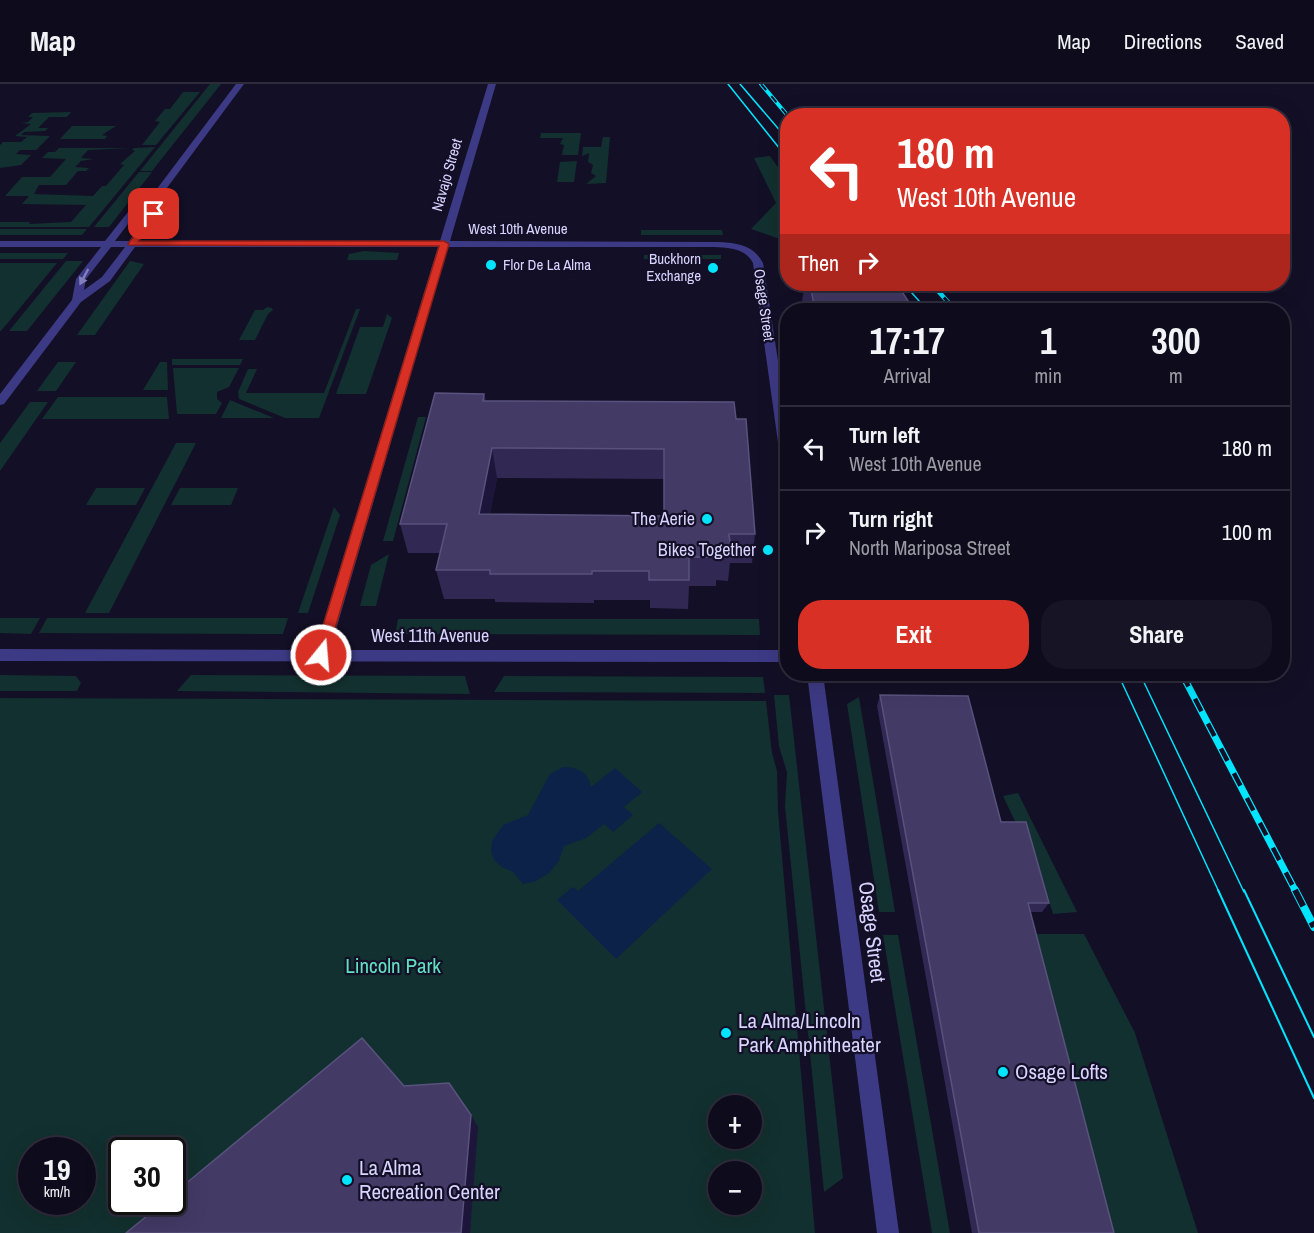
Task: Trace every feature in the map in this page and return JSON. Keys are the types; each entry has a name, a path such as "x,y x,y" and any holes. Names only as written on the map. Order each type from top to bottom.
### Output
{"street":[{"path":"77,300 81,279 131,214 150,204 240,84"},
{"name":"Navajo Street","path":"321,655 492,84"},
{"path":"0,402 77,300 106,279 154,214 150,204"},
{"name":"West 10th Avenue","path":"0,244 714,244 747,249"},
{"name":"Osage Street","path":"747,249 759,263 780,414"},
{"name":"West 11th Avenue","path":"0,655 780,656"},
{"name":"Osage Street","path":"816,681 888,1233"}],"green space":[{"path":"210,84 221,84 152,171 140,171"},
{"path":"183,92 200,92 156,145 142,145 160,122 155,121 165,109 170,109"},
{"path":"71,112 67,117 49,117 38,128 48,128 45,131 24,132 21,135 50,136 36,150 20,150 16,154 31,155 21,165 0,168 0,145 3,142 21,142 27,137 15,136 31,124 21,123 28,122 33,117 28,117 32,113"},
{"path":"72,126 116,126 102,135 107,136 105,139 60,139"},
{"path":"541,133 581,133 578,155 562,155 564,145 560,144 563,138 540,138"},
{"path":"603,137 610,137 606,183 586,184 596,176 591,173 593,165 588,162 589,153 582,156 583,147 601,147"},
{"path":"155,147 89,227 0,227 0,222 30,222 29,224 71,222 86,205 22,204 29,196 5,196 22,177 50,177 66,159 42,158 48,152 55,152 59,148 131,148 88,150 81,158 94,159 81,161 75,167 89,168 86,171 78,171 66,185 39,185 34,194 93,196 102,186 106,186 124,165 120,164 135,151 132,150 134,148"},
{"path":"770,156 780,170 780,239 751,229 776,203 754,158"},
{"path":"577,161 574,182 557,182 560,162"},
{"path":"139,172 152,172 109,227 94,227"},
{"path":"0,229 87,229 82,235 0,235"},
{"path":"641,230 722,230 723,235 641,235"},
{"path":"364,251 399,253 397,260 347,260 349,254"},
{"path":"0,253 68,253 63,259 0,259"},
{"path":"644,255 721,255 721,259 644,259"},
{"path":"66,261 83,261 27,331 9,331"},
{"path":"130,261 144,264 95,335 77,335"},
{"path":"0,263 57,263 1,331 0,331"},
{"path":"267,307 273,310 268,314 255,340 239,340 255,310 263,310"},
{"path":"356,309 360,309 319,418 285,418 239,399 238,392 248,369 257,369 246,393 324,393"},
{"path":"387,314 392,318 366,394 336,394 360,327 383,327"},
{"path":"172,359 243,359 240,365 172,365"},
{"path":"58,362 76,362 56,391 37,391"},
{"path":"160,362 167,362 168,390 143,390"},
{"path":"173,368 239,368 229,387 217,392 217,399 222,403 216,414 177,414"},
{"path":"58,397 167,397 169,419 42,419"},
{"path":"230,400 274,418 221,418"},
{"path":"30,402 48,402 0,471 0,443"},
{"path":"418,417 426,417 393,541 383,541"},
{"path":"176,443 196,443 109,613 85,613"},
{"path":"96,488 145,488 136,505 86,505"},
{"path":"180,488 238,488 231,505 171,505"},
{"path":"334,507 340,515 308,613 298,613"},
{"path":"389,554 376,606 360,606 371,565"},
{"path":"0,618 40,618 31,634 0,633"},
{"path":"47,618 288,618 283,634 39,633"},
{"path":"398,619 759,619 760,635 395,634"},
{"path":"0,675 76,676 81,683 77,691 0,691"},
{"path":"191,675 465,676 470,694 177,691"},
{"path":"504,676 763,677 765,693 494,692"},
{"path":"774,695 789,695 843,1178 824,1192 785,806 787,772 779,746"},
{"path":"859,697 895,912 879,912 847,704"},
{"name":"Lincoln Park","path":"0,698 766,701 772,753 777,771 778,811 815,1233 0,1233"},
{"path":"1018,793 1077,912 1053,914 1043,880 1003,796"},
{"path":"1030,934 1084,934 1135,1033 1198,1233 1109,1233"},
{"path":"883,935 898,935 950,1233 932,1233"}],"water":[{"path":"563,767 582,771 591,787 615,768 642,792 624,807 633,815 613,832 604,824 586,838 564,846 559,861 549,873 536,881 523,884 513,872 494,860 491,851 492,841 503,825 528,815 550,774"},
{"path":"659,823 712,869 616,959 557,900 573,887 578,891"}],"building":[{"path":"811,291 902,291 909,303 814,303"},
{"path":"435,393 484,394 483,401 734,402 736,419 746,419 755,534 729,534 731,552 718,551 718,557 689,557 689,580 649,580 649,571 592,571 592,574 490,574 490,570 436,570 447,524 400,524","holes":["492,448 664,449 664,516 479,514"]},
{"name":"Osage Lofts","path":"880,695 968,696 1001,822 1026,822 1049,903 1028,903 1114,1233 979,1233"},
{"name":"La Alma Recreation Center","path":"362,1038 404,1086 449,1083 471,1115 461,1233 126,1233 148,1215 186,1215 186,1183"}],"tram line":[{"path":"728,84 780,149"},
{"path":"740,84 780,131"},
{"path":"910,291 921,303"},
{"path":"1121,681 1219,892"},
{"path":"1143,681 1244,892"},
{"path":"1218,890 1314,1098"},
{"path":"1244,890 1314,1037"}],"railway":[{"path":"761,84 781,108"},
{"path":"938,291 949,303"},
{"path":"1186,681 1296,892"},
{"path":"1295,890 1314,927"}],"place":[{"name":"Flor De La Alma","path":"491,265"},
{"name":"Buckhorn Exchange","path":"713,268"},
{"name":"The Aerie","path":"707,519"},
{"name":"Bikes Together","path":"768,550"},
{"name":"La Alma/Lincoln Park Amphitheater","path":"726,1033"},
{"name":"Osage Lofts","path":"1003,1072"},
{"name":"La Alma Recreation Center","path":"347,1180"}],"route":[{"path":"154,214 132,244 444,244 321,655"}]}
